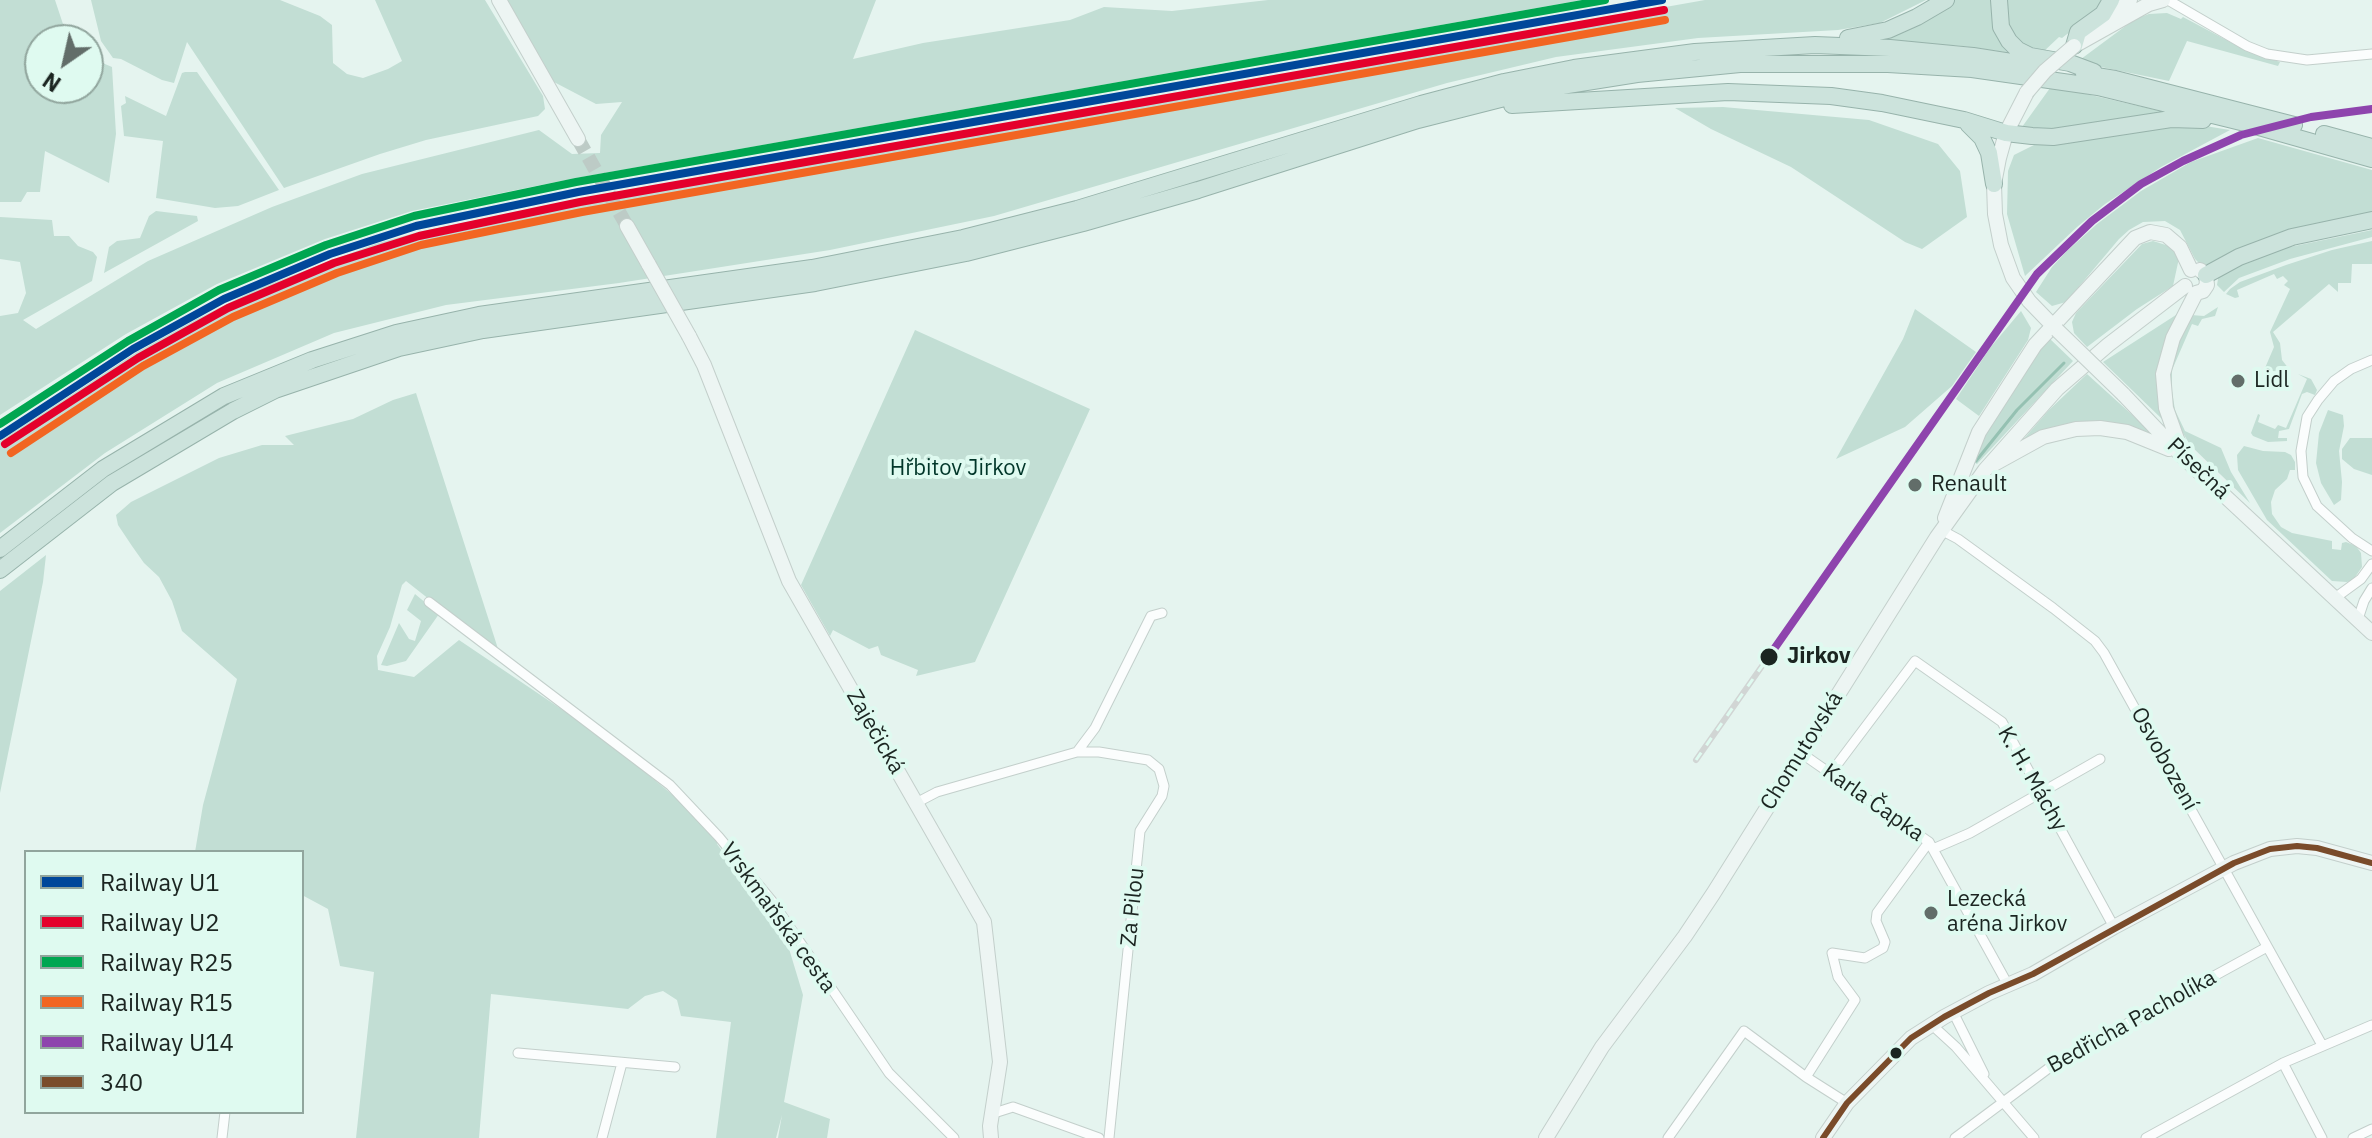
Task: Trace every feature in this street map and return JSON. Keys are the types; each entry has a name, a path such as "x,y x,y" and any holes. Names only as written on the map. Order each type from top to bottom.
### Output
{"highway":[{"path":"1815,45 1888,30 1946,0"},
{"path":"1999,0 2001,27 2018,50 2030,56 2070,63 2313,136 2372,147"},
{"path":"2081,41 2078,32 2103,14 2111,0"},
{"path":"0,549 103,469 224,396 312,360 396,333 479,315 812,268 963,238 1077,209 1421,104 1504,82 1574,68 1695,52 1815,45 1973,56 2115,79"},
{"path":"0,570 112,483 233,411 275,390 385,353 483,330 815,283 966,253 1198,190 1418,120 1536,90 1637,74 1740,64 1902,65 2020,75 2098,87 2248,118"},
{"path":"1418,120 1509,105 1728,92 1831,96 1882,103 1964,120 2006,133 2053,137 2171,119 2248,118"},
{"path":"1964,120 1982,138 1989,153 1994,184"},
{"path":"2313,136 2372,159"},
{"path":"2198,272 2292,237 2372,220"}],"street":[{"path":"499,0 578,139"},
{"path":"2081,41 2130,0"},
{"path":"2081,41 2156,1 2267,54 2307,60 2372,54"},
{"name":"Písečná","path":"2081,41 2045,71 2027,92 2006,133 1993,201 1997,230 2013,278 2029,301 2183,457 2372,633"},
{"name":"Zaječická","path":"627,226 704,365 789,581 984,922 1000,1062 991,1114 991,1138"},
{"path":"1941,530 1954,489 1979,432 2035,345 2140,235 2150,232 2166,235 2180,247 2205,288 2190,290"},
{"path":"2183,457 2166,408 2163,374 2190,290 2185,275 2198,272"},
{"name":"Chomutovská","path":"1546,1138 1602,1047 1685,936 1941,530 1985,470 2057,389 2108,345 2190,290"},
{"path":"2372,360 2334,381 2318,400 2307,417 2301,451 2303,477 2317,506 2352,538 2372,551"},
{"path":"1985,470 2043,437 2087,428 2114,429 2139,435 2183,457"},
{"name":"Osvobození","path":"1941,530 1958,539 2095,641 2104,653 2322,1045"},
{"path":"2335,598 2361,579 2372,564"},
{"path":"2358,619 2372,588"},
{"name":"Vrskmaňská cesta","path":"429,602 670,785 719,837 772,901 889,1073 954,1138"},
{"path":"916,803 937,792 1077,752 1095,728 1151,616 1162,613"},
{"name":"K. H. Máchy","path":"1830,774 1915,661 2002,722 2114,927"},
{"name":"Za Pilou","path":"1077,752 1099,752 1148,760 1159,769 1164,786 1162,796 1140,831 1109,1138"},
{"name":"Karla Čapka","path":"1801,753 1931,846 2008,985"},
{"path":"1806,1077 1855,1000 1838,977 1832,953 1865,958 1883,948 1885,942 1876,921 1877,913 1931,846 1970,833 2100,759"},
{"path":"1823,1138 1847,1103 1911,1038 1953,1012 2033,974 2224,868 2283,846 2317,848 2371,864"},
{"name":"Bedřicha Pacholíka","path":"1955,1138 2057,1062 2267,947"},
{"path":"1953,1012 1991,1088"},
{"path":"1932,1025 1956,1047 2034,1138"},
{"path":"2146,1138 2283,1063 2372,1025"},
{"path":"1668,1138 1744,1031 1847,1103"},
{"path":"518,1053 675,1067"},
{"path":"602,1138 622,1063"},
{"path":"2283,1063 2322,1138"},
{"path":"991,1114 1013,1107 1099,1138"},
{"path":"222,1138 225,1114"},
{"path":"2353,1138 2372,1129"}],"green space":[{"path":"0,0 55,0 63,24 24,24 24,104 104,104 104,64 112,67 116,134 109,183 45,151 40,192 27,192 21,202 0,202"},
{"path":"91,0 280,0 320,16 332,25 333,63 347,74 363,78 402,61 375,0 485,0 543,96 545,109 538,116 426,140 284,188 187,42 174,83 113,58 104,45 104,24 97,24"},
{"path":"506,0 876,0 853,59 923,43 1070,20 1104,7 1172,11 1268,0 1582,0 576,178 412,211 325,239 217,284 126,334 0,415 0,316 18,313 26,293 20,262 0,259 0,217 52,220 54,236 69,236 78,246 97,257 92,281 23,320 36,329 148,261 272,207 362,174 539,130 572,154 600,153 601,135 622,102 596,104 554,82"},
{"path":"1705,0 1926,0 1880,23 1838,30 1698,38 1556,57 1447,83 994,216 830,250 619,283 446,305 334,333 217,383 105,453 0,533 0,441 137,352 197,319 257,289 375,244 418,232 580,199"},
{"path":"1954,0 1992,0 2011,53 1875,40"},
{"path":"2004,0 2104,0 2092,15 2062,38 2059,37 2041,54 2030,51 2009,31"},
{"path":"2167,13 2181,19 2183,17 2247,51 2280,62 2278,66 2187,41 2169,81 2077,62 2135,19"},
{"path":"185,72 197,72 279,190 238,206 215,208 156,198 163,141 124,136 121,106 126,103 125,96 166,116"},
{"path":"2050,88 2169,113 2052,131 2022,127"},
{"path":"1723,107 1869,120 1938,144 1960,171 1967,217 1922,249 1905,242 1791,167 1675,108"},
{"path":"2193,124 2230,130 2161,167 2105,204 2025,276 2007,214 2008,171 2014,155 2034,145"},
{"path":"2258,138 2372,170 2372,215 2210,265 2195,259 2180,230 2165,221 2143,222 2119,239 2066,302 2052,306 2036,292 2067,251 2141,191 2191,162"},
{"path":"156,211 197,216 198,221 104,273 109,247 117,241 140,238 149,216"},
{"path":"2372,230 2372,237 2290,259 2239,278 2224,292 2217,285 2219,273 2280,249"},
{"path":"2153,241 2172,247 2179,258 2173,286 2087,347 2074,333 2072,322 2076,313 2142,244"},
{"path":"2372,241 2372,264 2352,264 2351,283 2338,283 2338,292 2329,284 2273,332 2280,343 2282,360 2289,369 2281,366 2278,373 2265,368 2274,347 2270,332 2290,289 2284,285 2288,281 2283,276 2277,279 2274,274 2237,290 2239,297 2235,298 2226,294 2230,289 2240,282 2286,265"},
{"path":"2218,307 2215,316 2202,319 2198,326 2192,324 2172,370 2175,410 2185,431 2221,448 2250,503 2190,445 2173,416 2169,362 2191,315 2204,316"},
{"path":"1915,309 1976,352 1952,386 1905,427 1836,459 1903,339"},
{"path":"2021,311 2031,328 2028,340 1979,416 1956,399 1990,348"},
{"path":"2179,313 2170,335 2162,419 2103,362"},
{"name":"Hřbitov Jirkov","path":"915,330 1090,409 975,662 916,676 918,670 881,655 878,646 869,649 833,630 830,636 801,585"},
{"path":"2049,338 2073,361 1977,464 1972,461 1976,449"},
{"path":"2087,374 2150,431 2148,434 2128,427 2021,442 2049,410"},
{"path":"2298,374 2311,379 2317,390 2315,395 2302,394 2289,429 2279,431 2278,438 2287,438 2287,441 2268,442 2253,436 2251,433 2258,414 2258,422 2275,429 2278,425 2286,428 2307,379"},
{"path":"416,393 500,655 406,581 377,656 378,670 414,677 459,640 576,719 674,796 718,839 717,844 787,942 803,995 784,1102 830,1119 827,1138 778,1138 782,1115 776,1138 716,1138 731,1022 681,1016 677,1000 663,991 645,996 628,1009 491,994 479,1138 356,1138 374,972 340,966 328,909 304,896 304,850 195,850 203,805 237,679 182,631 172,601 159,577 132,546 118,525 116,515 131,502 219,458 262,445 294,445 285,436 353,419"},
{"path":"2328,410 2343,415 2344,426 2339,451 2341,500 2334,505 2321,483 2316,463 2319,433"},
{"path":"2350,438 2372,438 2372,475 2354,469 2342,459 2342,449"},
{"path":"2244,446 2291,455 2295,470 2290,470 2287,479 2275,490 2271,502 2272,514 2281,527 2292,533 2332,541 2332,549 2341,550 2342,543 2346,542 2356,546 2361,553 2362,567 2353,580 2332,581 2267,520 2238,470 2237,455"},
{"path":"46,555 43,582 0,793 0,591"},
{"path":"415,594 439,614 406,661 381,665 399,623 409,639 415,641 421,621 407,610"}],"waterway":[{"path":"1976,461 2017,410 2064,363"}],"tunnel":[{"path":"578,139 627,226"}],"railway":[{"path":"1696,760 1767,659"}],"rail line":[{"name":"R25","path":"0,424 128,341 219,290 326,245 414,216 576,182 1605,0"},
{"name":"U1","path":"0,436 133,349 224,299 330,254 416,226 578,192 1662,0"},
{"name":"U2","path":"5,444 138,358 228,308 334,263 419,236 580,202 1664,10"},
{"name":"R15","path":"11,453 143,366 233,317 337,273 421,245 582,212 1665,20"},
{"name":"U14","path":"1767,659 2037,274 2092,221 2141,184 2241,135 2311,117 2372,109"}],"transit line":[{"name":"340","path":"1823,1138 1847,1103 1911,1038 1944,1017 2033,974 2234,863 2270,849 2297,846 2317,848 2372,863"}],"place":[{"name":"Lidl","path":"2238,381"},
{"name":"Renault","path":"1915,485"},
{"name":"Jirkov","path":"1769,657"},
{"name":"Lezecká aréna Jirkov","path":"1931,913"}]}
